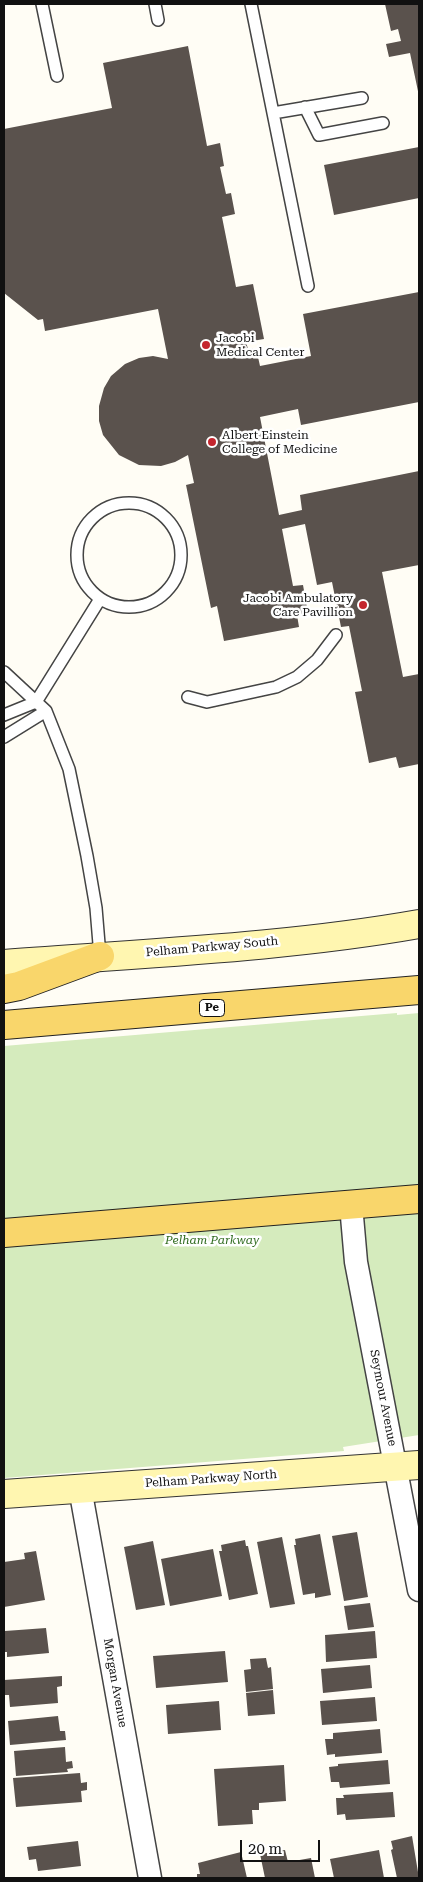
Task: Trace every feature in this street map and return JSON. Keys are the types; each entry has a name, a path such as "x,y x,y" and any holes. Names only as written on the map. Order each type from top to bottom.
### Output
{"main road":[{"path":"4,989 20,986 100,956"},
{"name":"Pe","path":"4,1025 419,990"},
{"path":"4,1233 419,1199"}],"street":[{"name":"Pelham Parkway South","path":"4,964 326,937 419,924"},
{"name":"Seymour Avenue","path":"352,1205 356,1262 407,1466 419,1590"},
{"name":"Pelham Parkway North","path":"4,1494 407,1466"},
{"name":"Morgan Avenue","path":"80,1488 150,1878"}],"lane":[{"path":"42,4 56,76"},
{"path":"155,4 158,20"},
{"path":"251,4 308,286"},
{"path":"273,113 362,98"},
{"path":"305,108 319,135 382,123"},
{"path":"124,504 142,505 158,512 170,524 178,537 181,554 179,570 172,584 161,596 147,604 131,607 115,606 100,599 87,586 79,570 77,552 81,534 92,519 106,508 124,504"},
{"path":"4,715 36,702 100,599"},
{"path":"188,696 207,702 276,687 297,677 317,660 336,635"},
{"path":"4,672 46,711 69,769 89,865 96,908 100,956"},
{"path":"4,736 46,711"}],"green space":[{"name":"Pelham Parkway","path":"397,1013 397,1015 419,1013 419,1435 343,1447 344,1451 4,1478 4,1046"}],"building":[{"path":"385,4 419,4 419,96 410,53 389,57 386,44 401,41 398,29 391,31"},
{"name":"Jacobi Medical Center","path":"188,46 207,146 220,143 224,166 220,167 226,194 231,193 235,214 222,217 236,287 253,284 264,339 246,342 248,349 256,348 260,366 311,356 303,314 419,292 419,402 301,425 298,409 260,417 279,515 302,510 300,495 419,471 419,565 382,572 403,677 419,674 419,764 399,768 396,757 369,763 355,692 362,691 349,626 341,627 332,582 317,585 305,524 282,529 293,586 303,585 308,613 297,615 299,627 224,641 217,606 211,608 186,485 194,483 188,455 175,462 161,466 139,465 119,455 103,435 99,421 99,406 104,388 111,376 125,364 139,358 153,356 168,359 158,309 45,331 43,319 38,320 4,293 4,129 112,108 103,63"},
{"path":"419,147 419,198 334,215 324,165"},
{"path":"357,1532 368,1597 344,1601 332,1536"},
{"path":"320,1534 331,1595 315,1598 315,1593 303,1595 294,1545 296,1545 295,1539"},
{"path":"282,1537 295,1604 270,1608 257,1542"},
{"path":"245,1540 246,1546 248,1546 258,1594 229,1600 219,1551 222,1551 221,1545"},
{"path":"153,1541 165,1605 136,1610 124,1547"},
{"path":"213,1549 222,1596 170,1606 161,1559"},
{"path":"36,1551 45,1600 4,1607 4,1562 25,1559 24,1553"},
{"path":"370,1603 374,1627 348,1630 344,1606"},
{"path":"46,1628 49,1653 7,1657 7,1652 4,1652 5,1631"},
{"path":"375,1631 377,1658 326,1662 325,1635"},
{"path":"225,1651 228,1682 156,1688 153,1656"},
{"path":"266,1658 268,1668 271,1667 273,1689 246,1692 244,1670 251,1669 250,1659"},
{"path":"370,1665 372,1688 323,1693 321,1669"},
{"path":"62,1676 62,1686 57,1687 58,1703 10,1707 9,1695 5,1695 4,1680"},
{"path":"273,1690 275,1714 248,1716 246,1693"},
{"path":"375,1697 377,1721 322,1725 320,1701"},
{"path":"219,1701 221,1730 168,1734 166,1705"},
{"path":"58,1716 60,1731 65,1731 66,1740 10,1745 8,1721"},
{"path":"380,1729 382,1753 335,1757 335,1754 327,1755 325,1739 333,1739 333,1733"},
{"path":"65,1747 66,1762 72,1761 73,1768 67,1769 68,1772 16,1776 14,1751"},
{"path":"388,1760 390,1784 340,1788 339,1782 331,1782 329,1767 338,1766 338,1764"},
{"path":"284,1765 286,1801 259,1803 259,1810 252,1810 253,1824 218,1826 214,1769"},
{"path":"80,1773 81,1783 87,1782 87,1790 81,1791 82,1802 16,1807 13,1778"},
{"path":"393,1792 395,1817 346,1820 345,1814 337,1815 336,1798 344,1798 343,1795"},
{"path":"412,1836 419,1878 397,1878 391,1841"},
{"path":"78,1841 81,1866 38,1871 36,1859 29,1860 27,1847"},
{"path":"285,1850 288,1862 311,1858 315,1878 265,1878 260,1854"},
{"path":"379,1850 384,1878 334,1878 330,1859"},
{"path":"241,1852 247,1878 197,1878 197,1874 200,1874 198,1863"}],"place":[{"name":"Jacobi Medical Center","path":"206,345"},
{"name":"Albert Einstein College of Medicine","path":"212,442"},
{"name":"Jacobi Ambulatory Care Pavillion","path":"363,605"}]}
